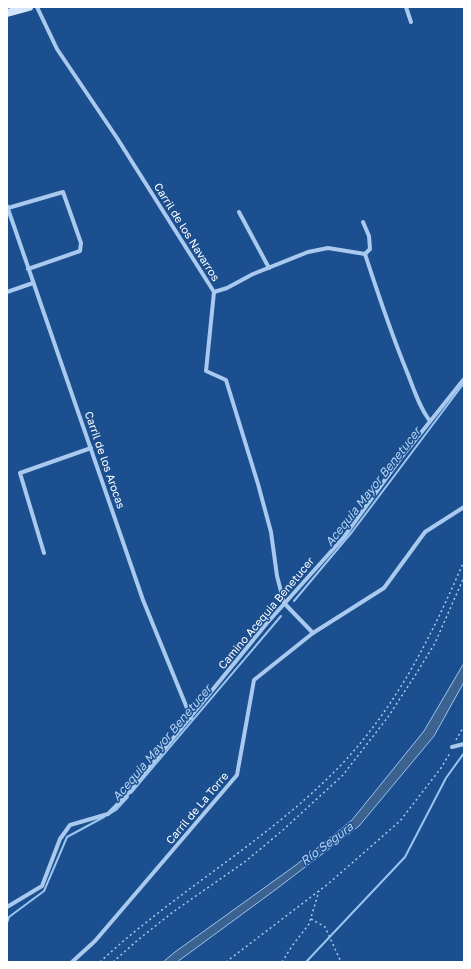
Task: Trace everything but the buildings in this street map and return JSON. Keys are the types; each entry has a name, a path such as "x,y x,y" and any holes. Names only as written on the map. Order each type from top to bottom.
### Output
{"main road":[{"path":"12,10 29,7"}],"street":[{"name":"Carril de los Navarros","path":"37,7 57,49 117,138 214,292 206,371 226,380 272,532 277,576 284,603 313,633"},
{"path":"406,7 411,22"},
{"path":"7,207 62,192 81,243 80,251 28,269"},
{"name":"Carril de los Arocas","path":"7,207 143,600 191,718"},
{"path":"240,212 269,268"},
{"path":"363,222 369,236 370,249 365,254"},
{"path":"214,292 227,288 253,274 308,252 328,248 365,254"},
{"path":"365,254 381,305 396,345 423,412 430,421"},
{"path":"7,292 33,283"},
{"name":"Camino Acequia Benetucer","path":"7,907 42,886 60,839 70,825 108,814 126,796 284,603 344,537 400,459 464,378"},
{"path":"44,553 20,473 91,448"},
{"name":"Carril de La Torre","path":"72,962 95,941 237,775 254,680 313,633 384,588 425,532 464,507"},
{"path":"452,747 464,744"}],"path":[{"path":"100,962 167,905 244,849 308,796 341,764 377,721 408,676 436,625 464,562"},
{"path":"113,962 173,912 246,860 283,830 343,775 388,717 416,674 434,643 464,576"},
{"path":"226,962 319,891 400,821 441,768 464,726"},
{"path":"282,962 309,924 319,891"},
{"path":"311,919 325,927 342,962"}],"water":[{"name":"Río Segura","path":"464,663 464,682 434,736 359,826 177,962 163,962 296,865 352,820 424,731"}],"waterway":[{"name":"Acequia Mayor Benetucer","path":"294,601 352,532 464,383"},
{"name":"Acequia Mayor Benetucer","path":"131,793 281,616"},
{"path":"306,962 405,857 446,778 464,753"},
{"name":"Acequia Mayor Benetucer","path":"111,813 116,810 128,797"},
{"name":"Acequia Mayor Benetucer","path":"7,923 9,917 44,891 67,837 104,817"}]}
